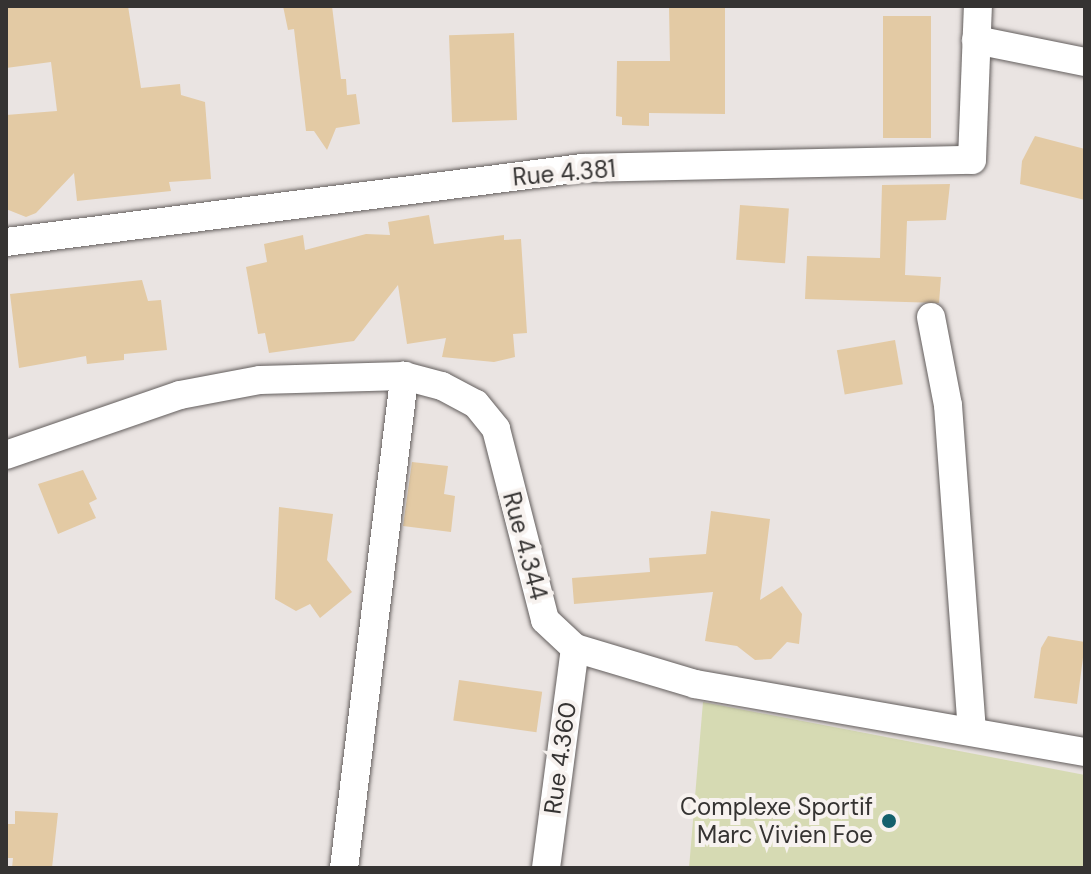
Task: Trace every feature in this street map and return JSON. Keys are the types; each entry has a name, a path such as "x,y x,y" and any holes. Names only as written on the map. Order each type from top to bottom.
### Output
{"street":[{"name":"Rue 4.381","path":"6,242 582,168 972,160 978,6"},
{"path":"976,40 1085,62"},
{"path":"931,317 948,405 972,731"},
{"path":"344,868 404,376"},
{"name":"Rue 4.344","path":"6,455 180,395 260,380 404,376 442,386 476,404 496,429 545,620 575,648 695,684 1085,752"},
{"name":"Rue 4.360","path":"546,868 575,648"}],"green space":[{"name":"Complexe Sportif Marc Vivien Foe","path":"703,702 1085,775 1085,868 689,868"}],"building":[{"path":"6,6 128,6 141,88 180,84 181,95 205,102 211,179 169,182 171,191 77,201 74,173 36,213 26,217 6,209 6,115 57,111 51,62 6,68"},
{"path":"283,6 332,6 341,79 346,79 347,95 356,94 360,124 336,128 327,150 314,131 306,131 294,29 288,30"},
{"path":"669,6 725,6 725,114 649,113 649,126 622,125 622,117 616,116 617,61 670,61"},
{"path":"883,16 931,16 931,138 883,138"},
{"path":"514,33 517,120 452,122 449,35"},
{"path":"1035,136 1085,149 1085,200 1020,184 1022,161"},
{"path":"950,184 946,220 907,221 905,275 941,277 939,303 805,299 807,256 880,258 882,185"},
{"path":"740,205 789,208 785,263 736,260"},
{"path":"429,215 434,244 504,235 504,240 521,239 527,333 513,334 515,357 494,362 442,357 446,338 407,344 398,285 354,341 269,353 265,333 258,334 246,267 267,262 264,244 303,235 305,250 366,234 390,235 388,222"},
{"path":"142,280 148,301 161,300 167,350 124,354 124,360 87,364 86,356 19,368 10,294"},
{"path":"895,340 903,384 845,395 837,350"},
{"path":"412,462 448,466 444,494 455,496 451,532 403,526"},
{"path":"83,470 97,499 89,503 96,518 58,534 38,484"},
{"path":"279,507 333,514 327,560 352,592 320,618 310,604 296,611 275,599"},
{"path":"711,511 770,519 760,600 782,586 802,614 799,644 787,642 771,659 755,660 737,646 705,641 713,592 574,604 572,578 650,572 649,558 706,554"},
{"path":"1048,636 1085,642 1077,704 1034,698 1041,648"},
{"path":"459,680 542,692 536,732 453,721"},
{"path":"15,811 58,813 52,868 12,868 13,858 6,858 6,824 15,824"}],"place":[{"name":"Complexe Sportif Marc Vivien Foe","path":"889,821"}]}
